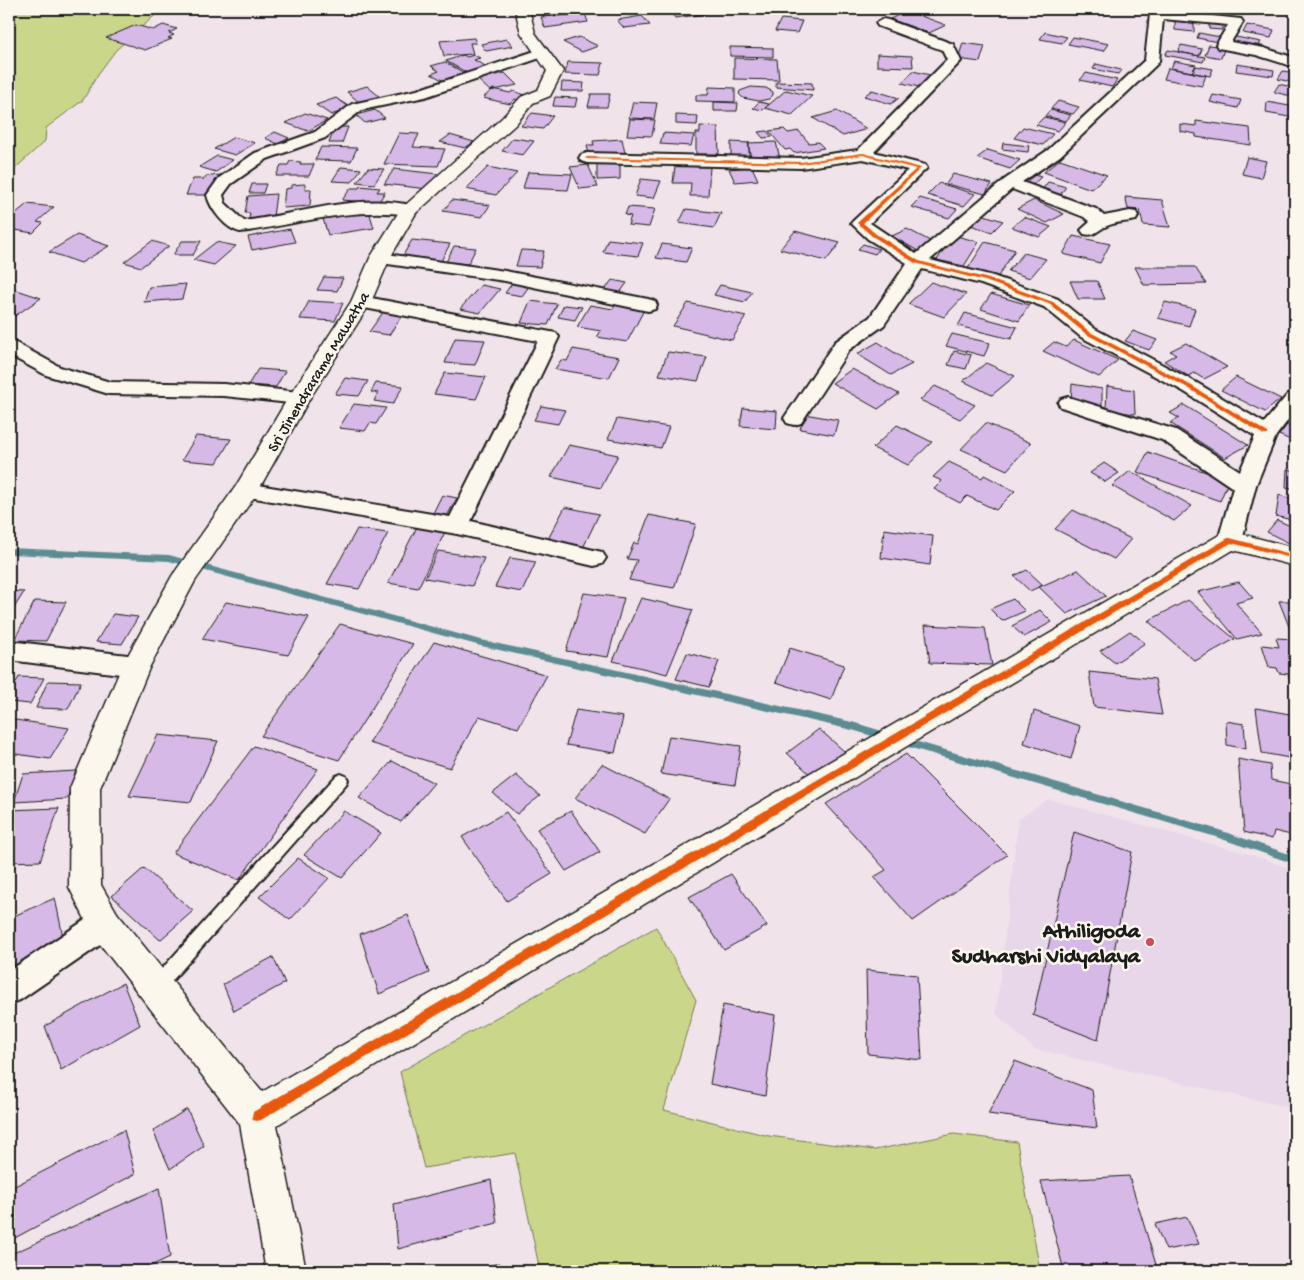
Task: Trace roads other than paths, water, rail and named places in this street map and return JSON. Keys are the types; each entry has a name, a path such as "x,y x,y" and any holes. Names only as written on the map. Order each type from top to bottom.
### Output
{"main road":[{"name":"Sri Jinendrarama Mawatha","path":"286,1271 257,1116 105,924 85,887 85,788 136,666 192,567 246,490 299,398 361,302 380,258 409,210 510,121 527,100 544,93 555,71 528,33 522,9"},
{"path":"257,1116 1230,540 1295,557"}],"street":[{"path":"794,418 842,346 877,321 917,262 1010,183 1054,153 1152,61 1155,11 1236,22 1223,45 1259,51 1295,63"},
{"path":"863,154 954,61 948,47 883,23"},
{"path":"409,210 392,206 367,205 267,225 240,227 217,204 215,195 225,181 261,156 320,135 357,107 420,94 541,53"},
{"path":"587,158 801,163 863,154 919,168 860,223 874,235 917,262 987,280 1051,303 1088,333 1190,387 1266,434"},
{"path":"1010,183 1090,214 1095,226 1130,216"},
{"path":"380,258 505,276 648,305"},
{"path":"361,302 549,337 457,526"},
{"path":"9,348 53,371 109,388 224,390 299,398"},
{"path":"1230,540 1245,486 1266,434 1295,398"},
{"path":"1068,404 1169,435 1245,486"},
{"path":"246,490 457,526 594,558"},
{"path":"9,650 136,666"},
{"path":"9,989 105,924"}],"lane":[{"path":"155,988 341,780"}],"waterway":[{"path":"9,551 169,558 477,642 852,726 889,737"},
{"path":"901,741 1216,833 1295,860"}],"place":[{"name":"Athiligoda Sudharshi Vidyalaya","path":"1150,942"}]}
